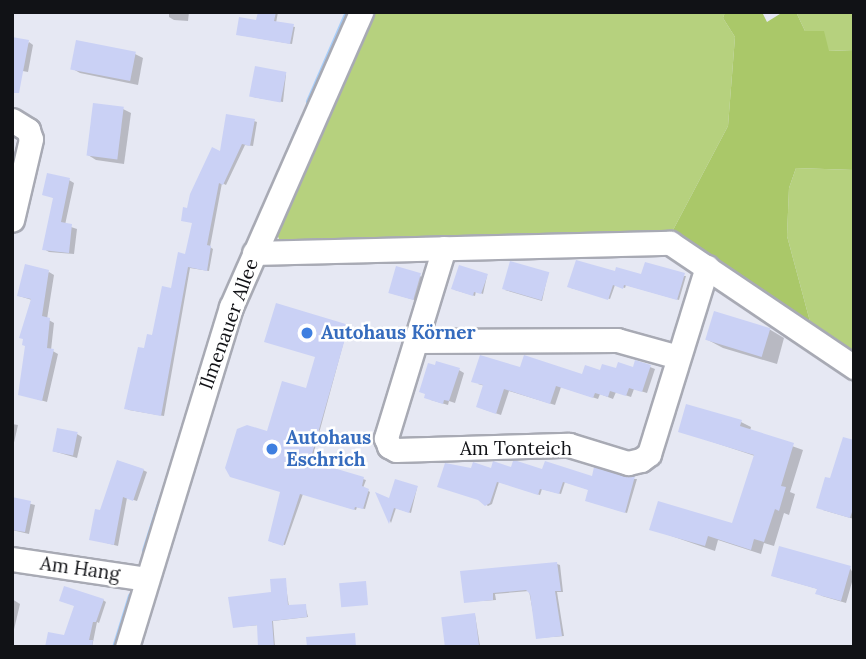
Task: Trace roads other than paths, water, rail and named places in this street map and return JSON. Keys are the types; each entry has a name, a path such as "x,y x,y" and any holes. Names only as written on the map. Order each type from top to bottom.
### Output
{"street":[{"name":"Ilmenauer Allee","path":"127,647 224,328 360,12"},
{"path":"12,120 28,130 31,139 12,220"},
{"path":"254,253 670,243 854,367"},
{"name":"Am Tonteich","path":"444,248 386,438 389,446 396,450 569,445 628,463 641,460 649,454 707,267"},
{"path":"416,341 617,340 678,357"},
{"name":"Am Hang","path":"12,559 147,579"}],"waterway":[{"path":"308,101 345,16"},
{"path":"283,162 298,126"},
{"path":"144,550 160,500"},
{"path":"114,647 130,595"}],"place":[{"name":"Autohaus Körner","path":"307,333"},
{"name":"Autohaus Eschrich","path":"272,449"}]}
